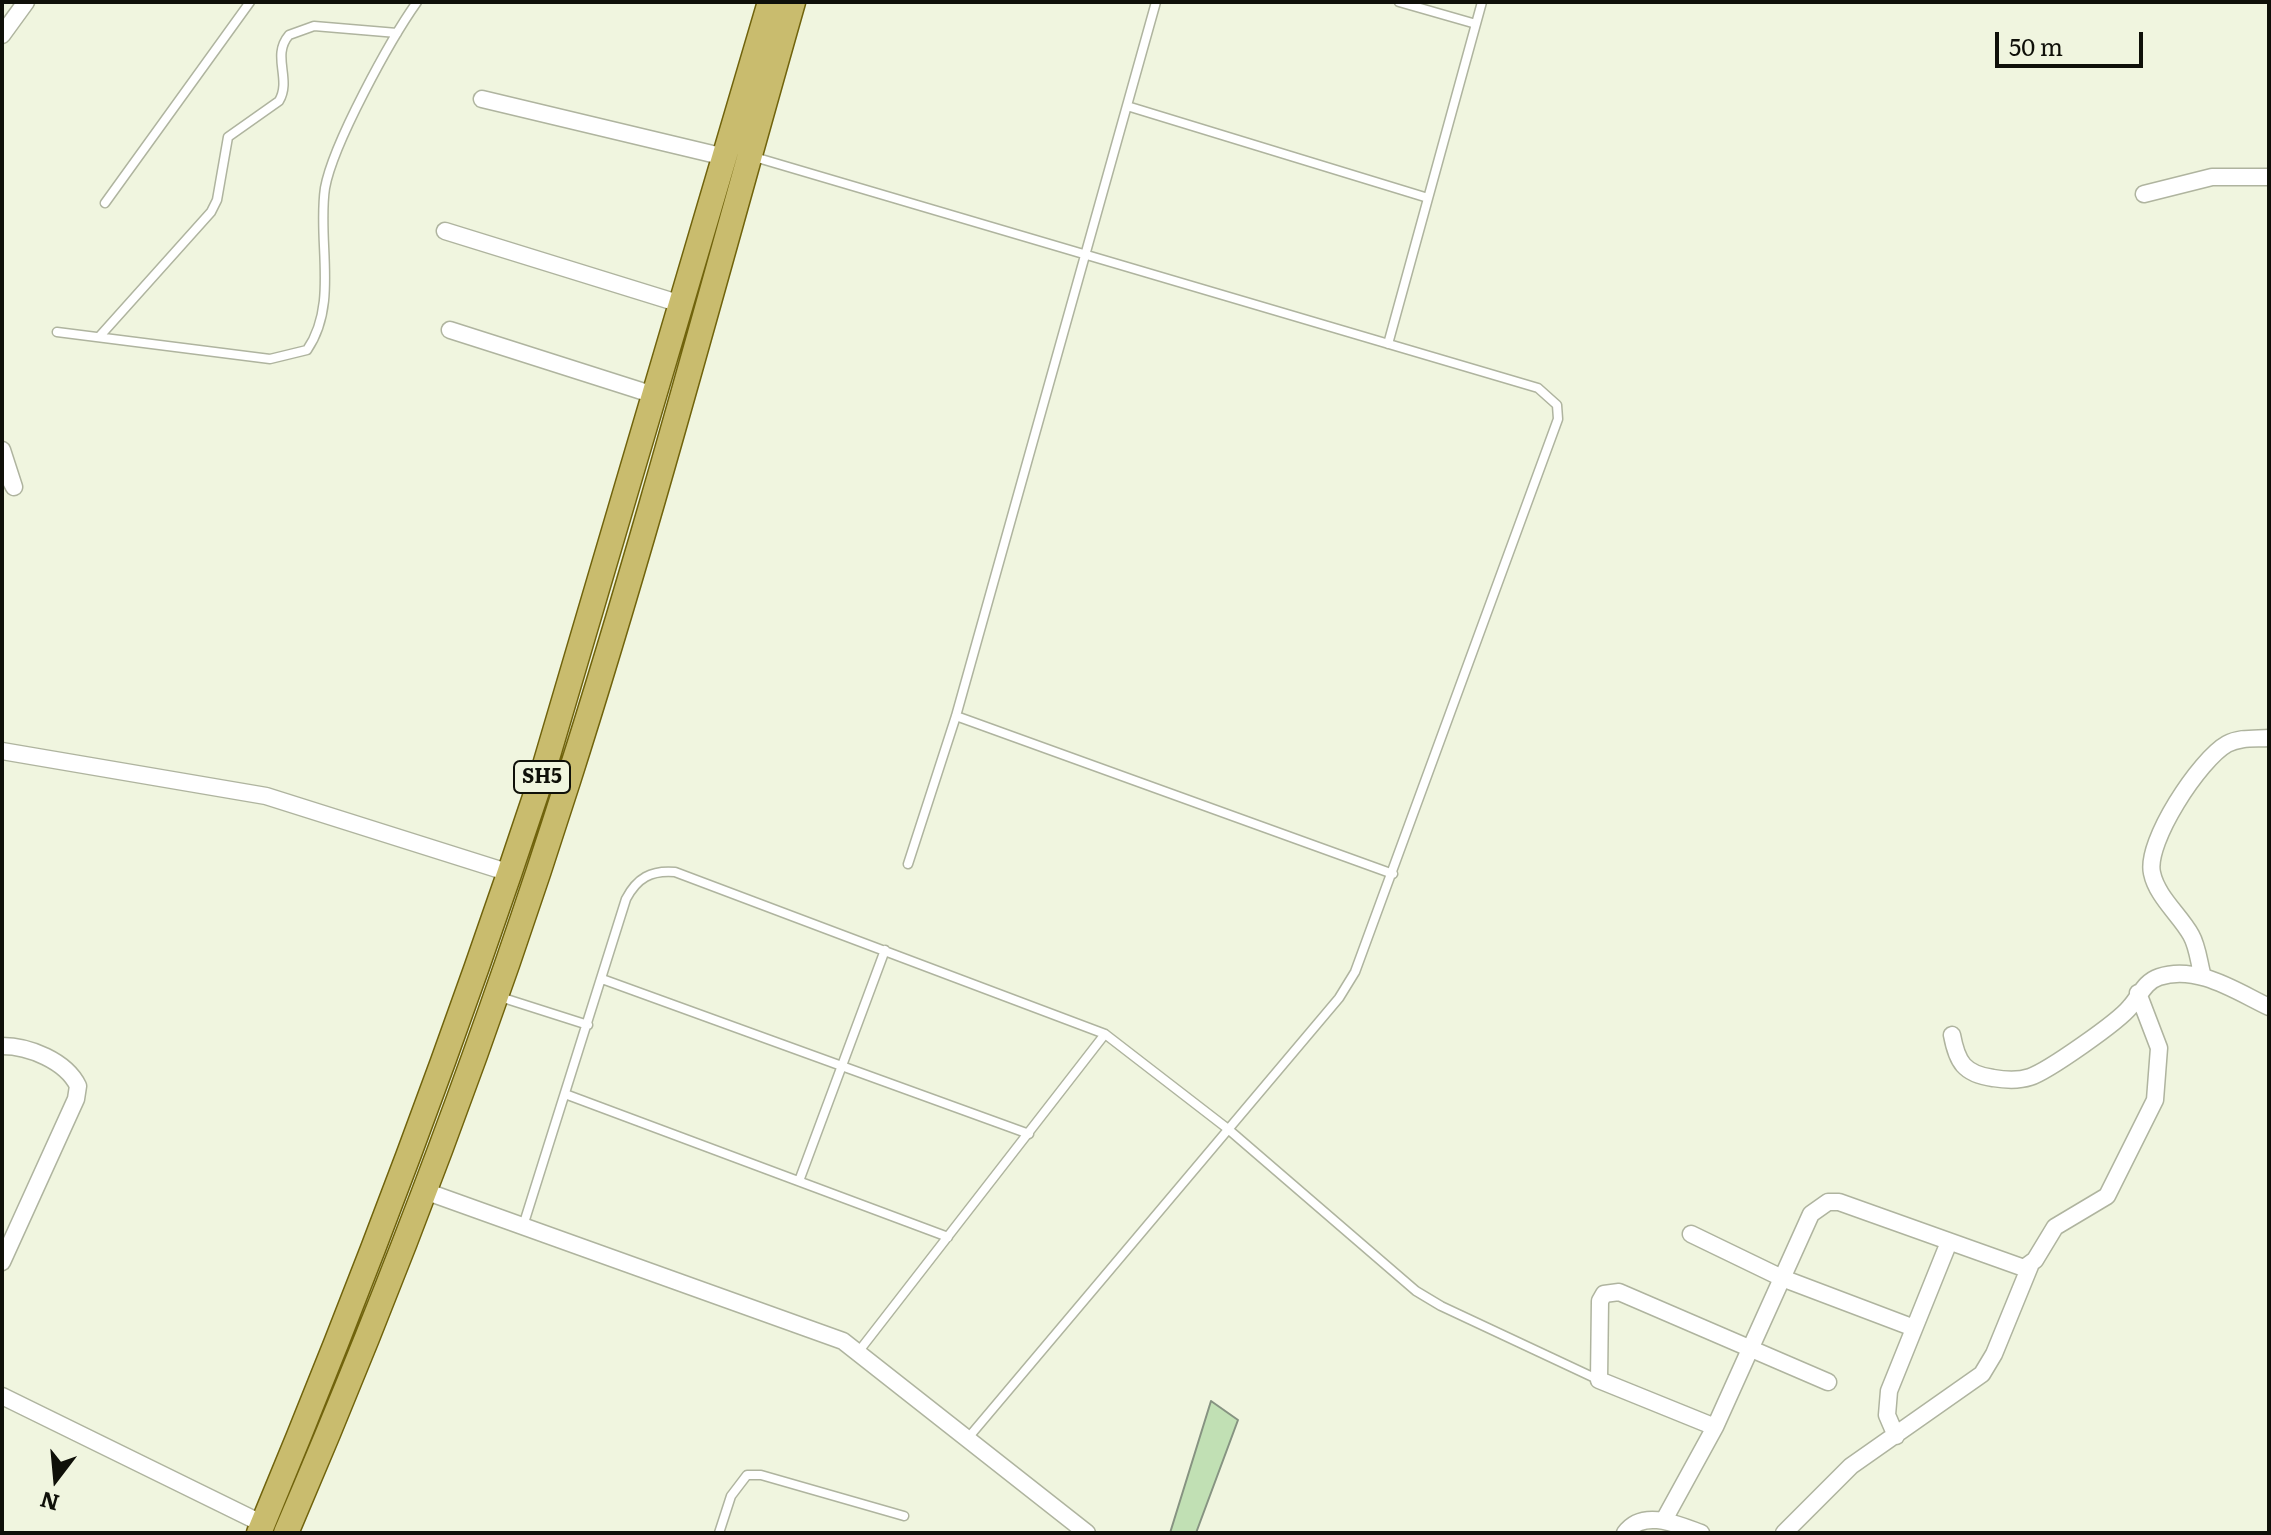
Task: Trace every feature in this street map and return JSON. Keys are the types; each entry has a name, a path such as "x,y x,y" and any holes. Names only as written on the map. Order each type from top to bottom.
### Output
{"main road":[{"name":"SH5","path":"286,1533 333,1423 496,996 568,780 734,154 770,2"},
{"name":"SH5","path":"261,1528 336,1350 459,1024 510,873 681,304 734,154 793,2"}],"street":[{"path":"2,35 26,2"},
{"path":"482,99 734,154"},
{"path":"2144,194 2212,177 2269,177"},
{"path":"445,231 681,304"},
{"path":"450,330 654,395"},
{"path":"2,450 14,487"},
{"path":"2,464 14,487"},
{"path":"2,471 14,487"},
{"path":"2203,977 2191,935 2159,891 2152,874 2151,858 2159,831 2202,768 2219,749 2238,740 2269,738"},
{"path":"2,751 266,796 510,873"},
{"path":"1952,1035 1956,1056 1964,1069 1977,1076 2010,1080 2028,1078 2045,1070 2129,1009 2138,993 2157,977 2174,973 2203,977 2269,1007"},
{"path":"1784,1533 1851,1466 1982,1374 1994,1354 2030,1266 2055,1227 2107,1196 2155,1100 2159,1048 2138,993"},
{"path":"2,1046 18,1046 63,1066 78,1086 76,1099 2,1262"},
{"path":"422,1190 824,1333 859,1351 1087,1533"},
{"path":"1664,1520 1715,1427 1811,1214 1828,1202 1839,1202 2018,1268 2030,1266"},
{"path":"1691,1234 1782,1278 1914,1328"},
{"path":"1896,1436 1886,1403 1949,1242"},
{"path":"1715,1427 1599,1380 1600,1301 1611,1290 1828,1382"},
{"path":"2,1396 261,1528"},
{"path":"1625,1533 1644,1520 1664,1520 1701,1533"}],"lane":[{"path":"105,203 250,2"},
{"path":"57,332 270,359 307,350 318,334 324,315 326,185 331,165 397,33 417,2"},
{"path":"908,864 956,716 1156,2"},
{"path":"1399,2 1476,24"},
{"path":"1388,344 1482,2"},
{"path":"99,337 211,212 217,200 228,137 279,101 284,93 280,57 289,35 314,26 397,33"},
{"path":"1127,106 1428,198"},
{"path":"734,154 1538,388 1557,405 1558,419 1355,972 1339,998 968,1438"},
{"path":"956,716 1393,874"},
{"path":"523,1226 633,885 646,875 664,871 885,950 1105,1034 1228,1129 1429,1299 1599,1380"},
{"path":"799,1181 885,950"},
{"path":"602,979 1029,1134"},
{"path":"496,996 588,1025"},
{"path":"859,1351 1105,1034"},
{"path":"565,1094 948,1237"},
{"path":"719,1533 731,1496 747,1475 761,1475 904,1516"}],"building":[{"path":"1211,1401 1238,1420 1196,1533 1170,1533"}]}
